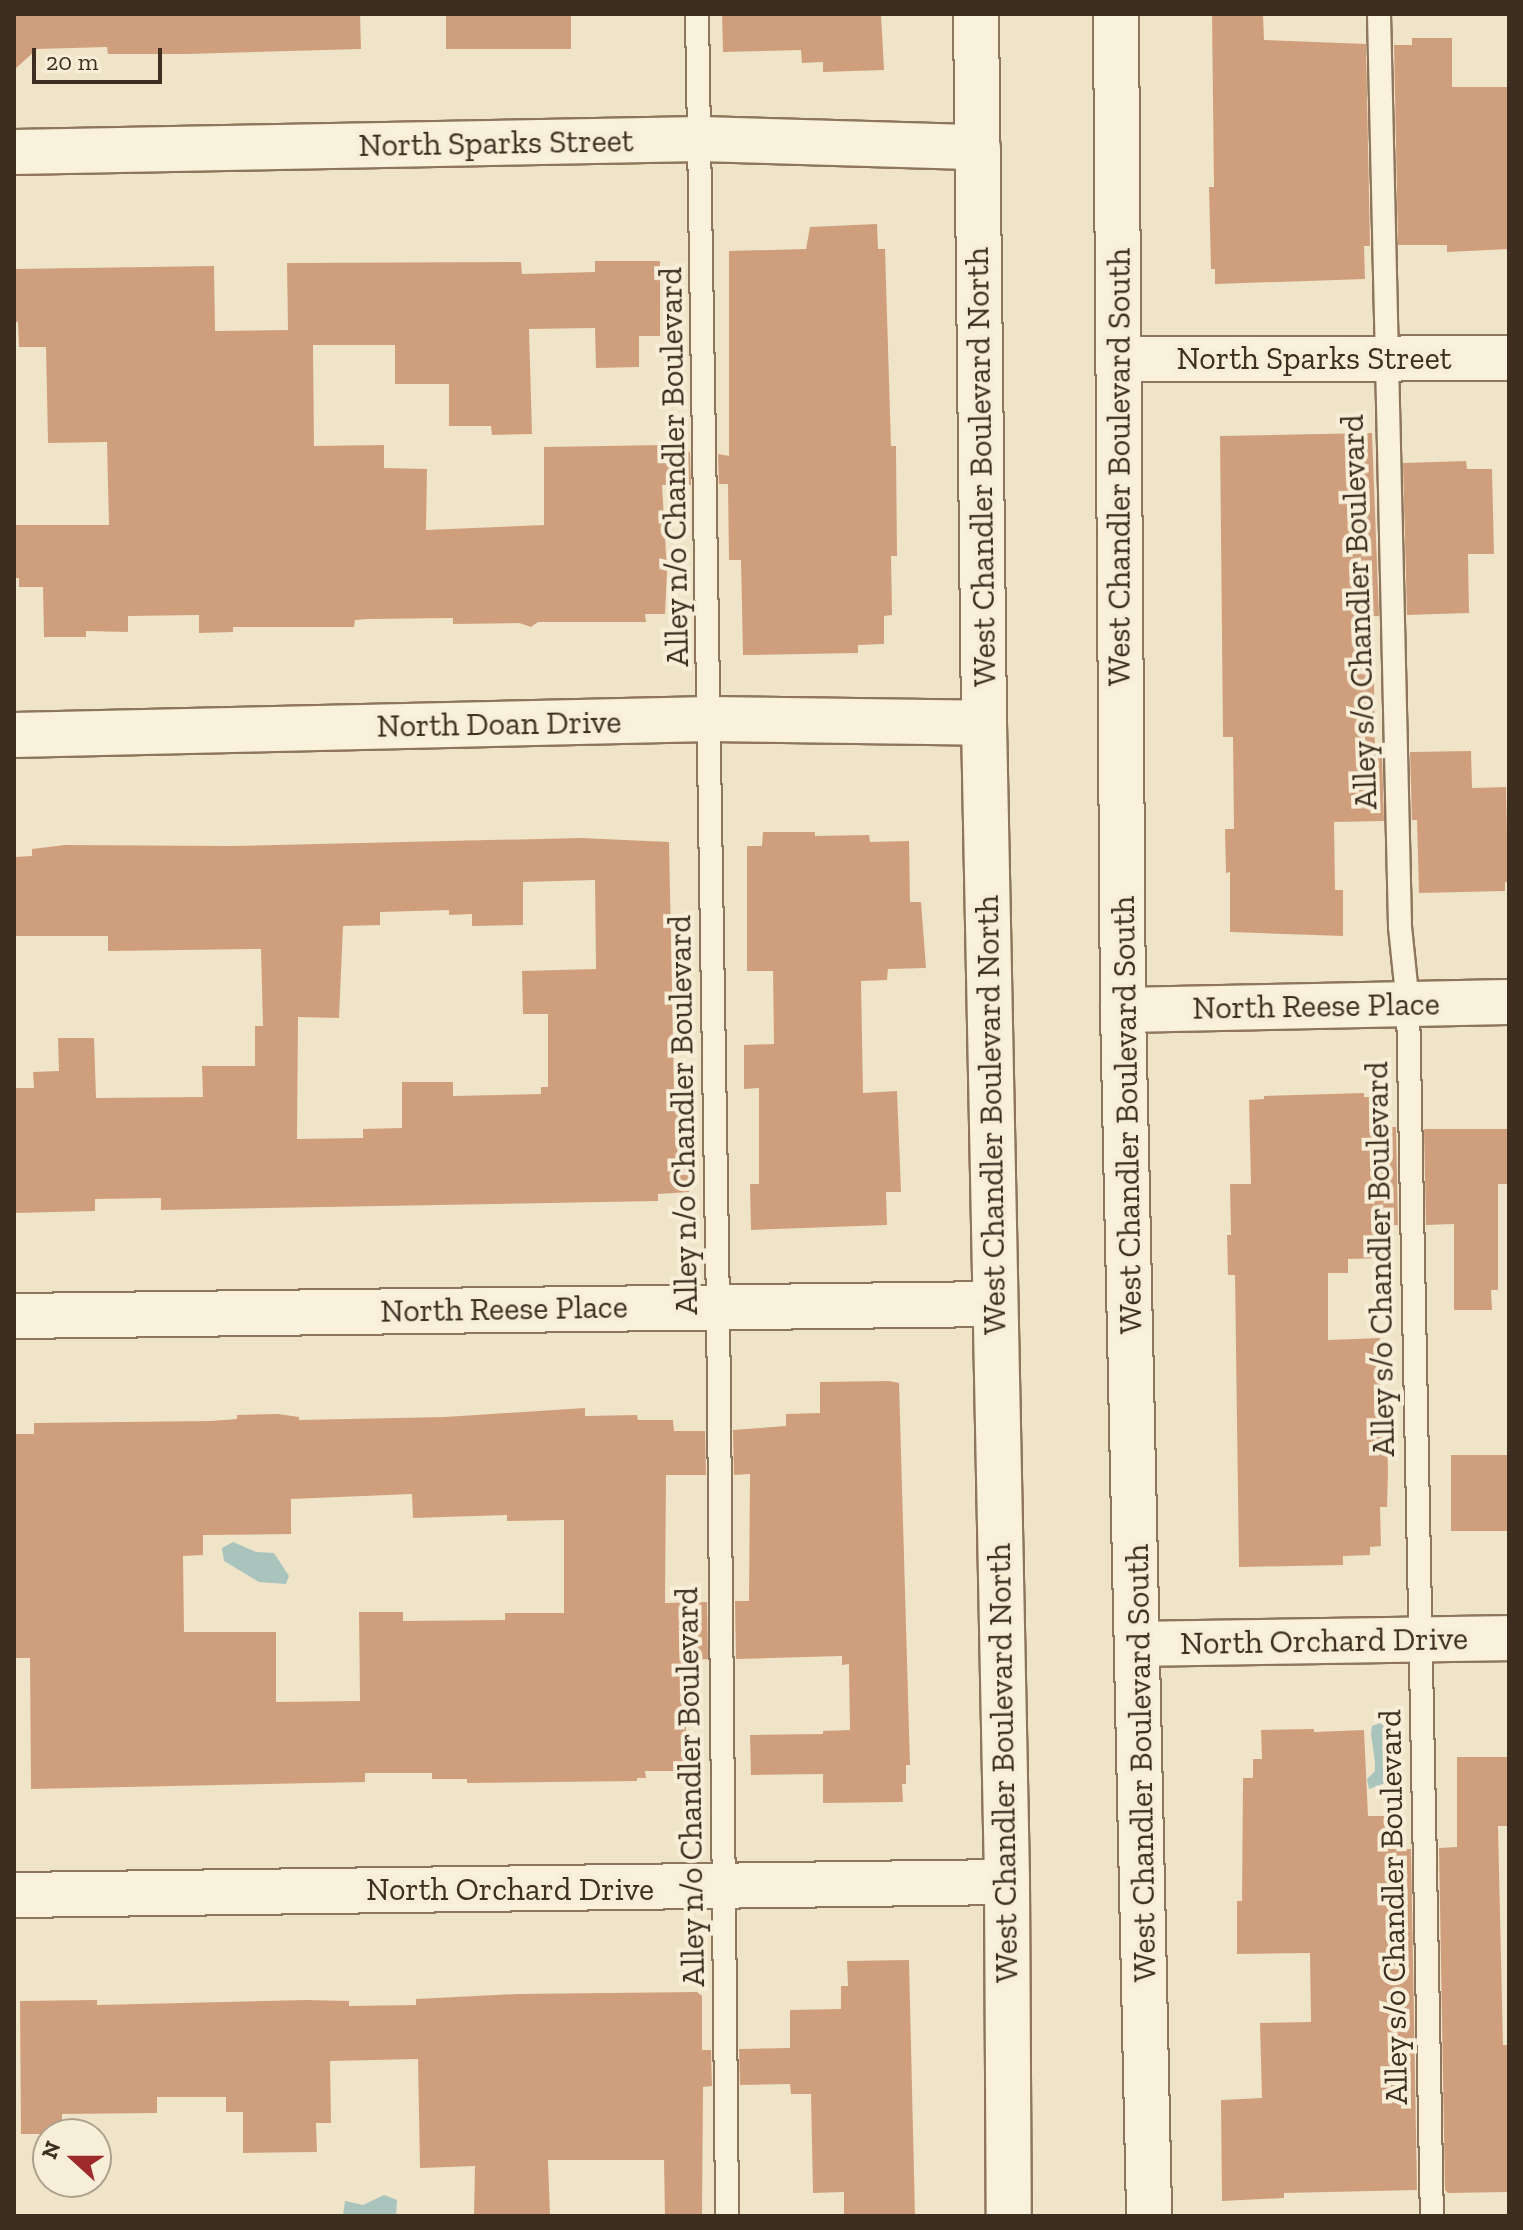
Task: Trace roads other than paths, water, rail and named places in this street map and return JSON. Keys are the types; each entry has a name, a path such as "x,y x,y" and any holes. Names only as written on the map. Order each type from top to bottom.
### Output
{"street":[{"name":"West Chandler Boulevard North","path":"976,14 984,723 1007,1882 1009,2216"},
{"name":"West Chandler Boulevard South","path":"1116,14 1123,1010 1149,2216"},
{"name":"North Sparks Street","path":"14,152 701,139 978,147"},
{"name":"North Sparks Street","path":"1119,359 1509,358"},
{"name":"North Doan Drive","path":"14,735 710,719 984,723"},
{"name":"North Reese Place","path":"1123,1010 1509,1002"},
{"name":"North Reese Place","path":"14,1316 994,1304"},
{"name":"North Orchard Drive","path":"1139,1644 1509,1638"},
{"name":"North Orchard Drive","path":"14,1895 1007,1882"}],"lane":[{"name":"Alley n/o Chandler Boulevard","path":"697,14 718,1305 727,2216"},
{"name":"Alley s/o Chandler Boulevard","path":"1379,14 1400,927 1408,1004 1418,1640 1432,2216"}],"water":[{"path":"233,1542 256,1552 274,1553 289,1576 286,1584 259,1582 224,1561 222,1548"},
{"path":"1380,1723 1393,1733 1397,1768 1391,1781 1369,1789 1367,1779 1375,1771 1372,1726"},
{"path":"384,2195 397,2200 396,2216 343,2216 345,2201 363,2205"}]}
